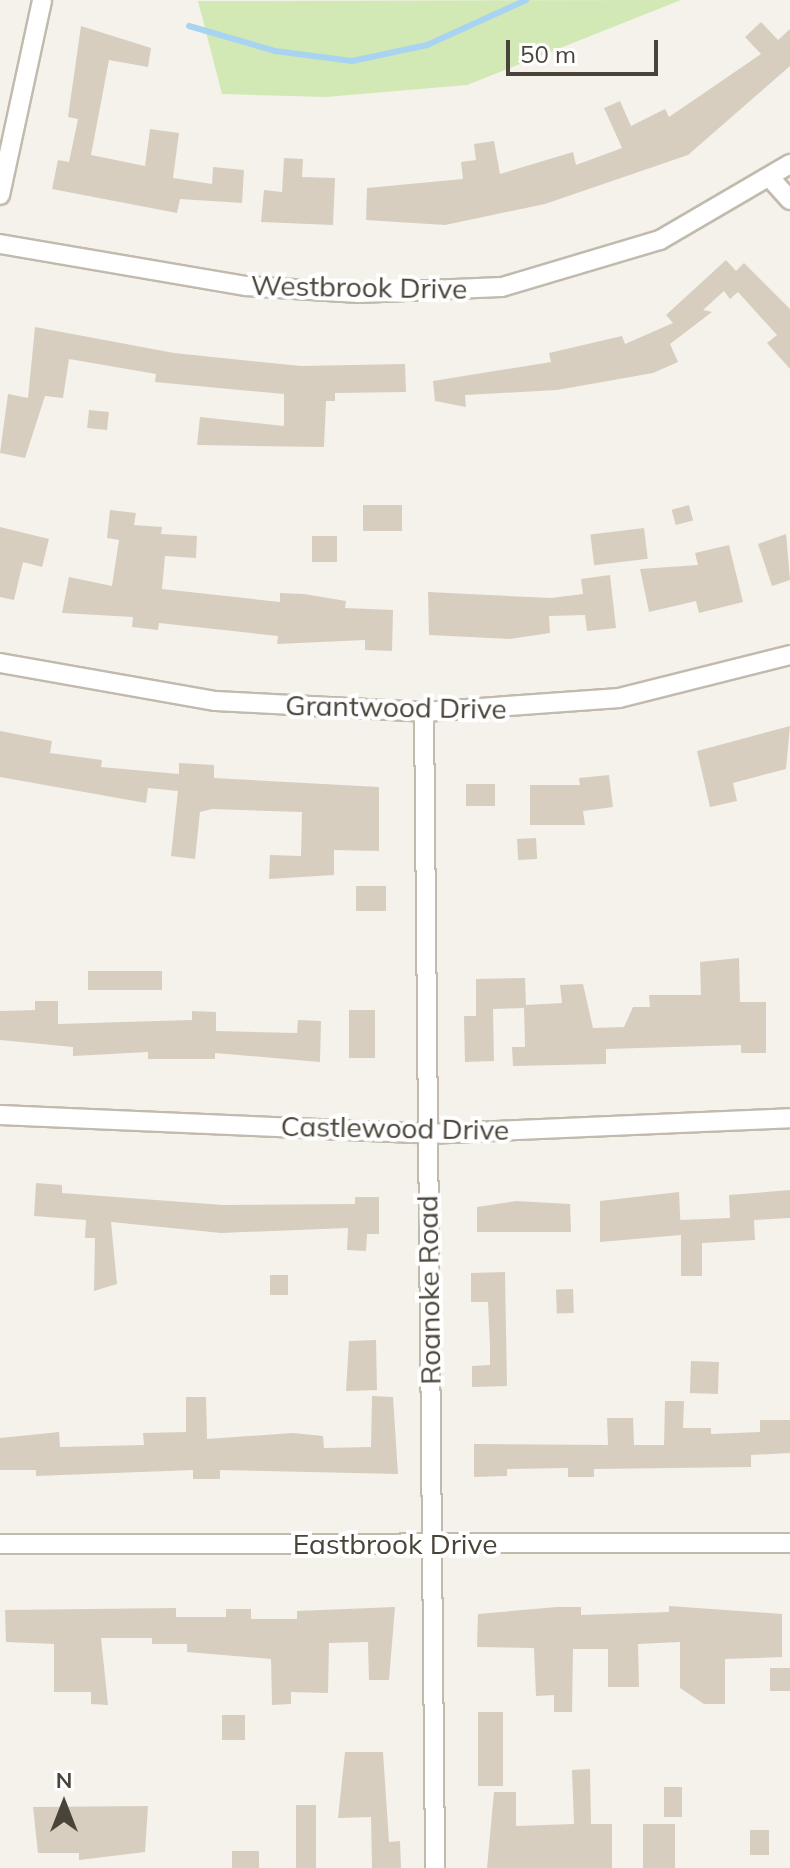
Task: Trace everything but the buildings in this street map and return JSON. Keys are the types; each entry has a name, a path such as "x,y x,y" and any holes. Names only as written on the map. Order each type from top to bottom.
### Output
{"street":[{"path":"0,195 42,0"},
{"name":"Westbrook Drive","path":"3,245 246,286 453,291 609,259 772,180 790,164"},
{"path":"772,180 790,200"},
{"path":"0,266 3,245"},
{"name":"Grantwood Drive","path":"0,663 200,699 424,712 619,698 790,655"},
{"name":"Roanoke Road","path":"424,712 435,1868"},
{"name":"Castlewood Drive","path":"0,1115 427,1134 790,1118"},
{"name":"Eastbrook Drive","path":"0,1544 790,1543"}],"green space":[{"path":"681,0 467,85 326,97 222,94 198,1"}],"waterway":[{"path":"189,26 275,51 352,61 427,45 526,0"}]}
